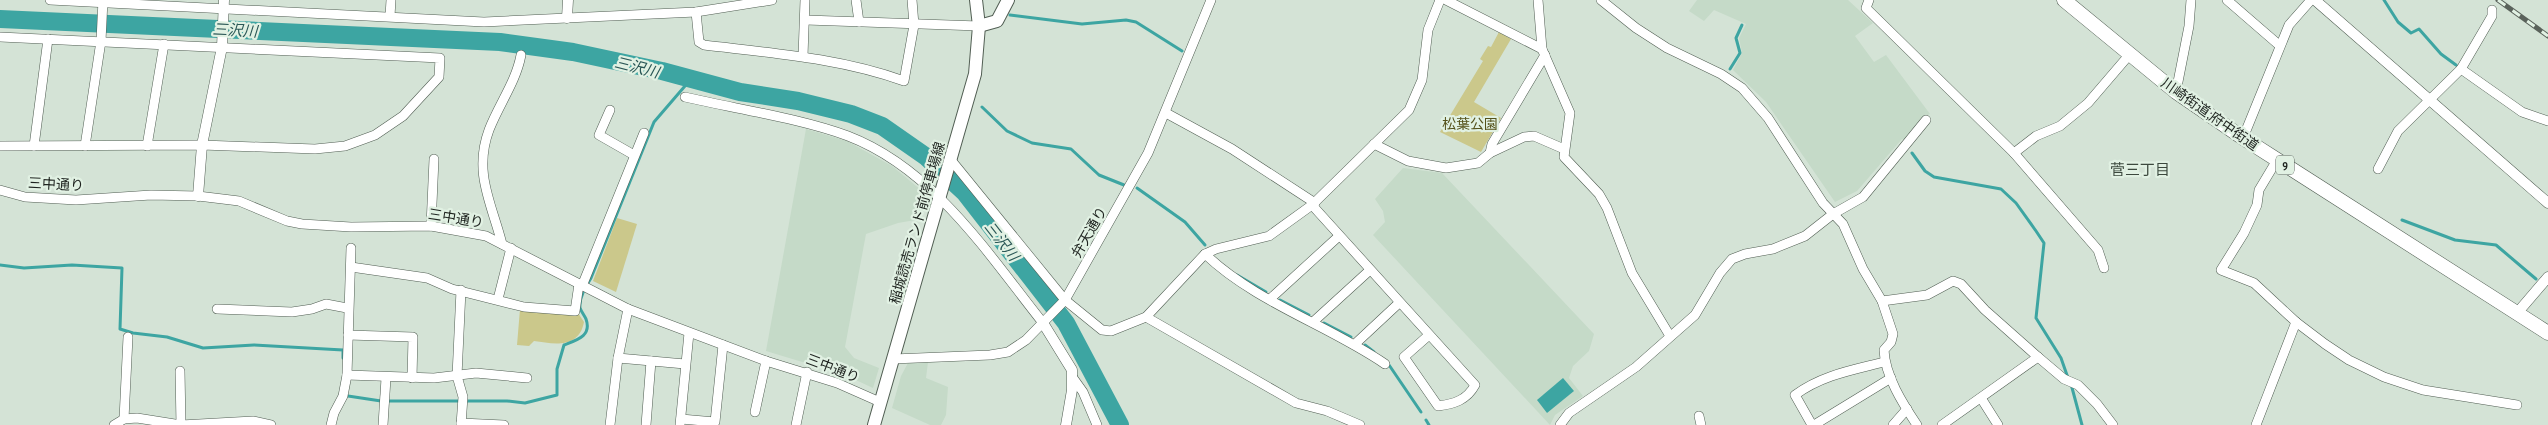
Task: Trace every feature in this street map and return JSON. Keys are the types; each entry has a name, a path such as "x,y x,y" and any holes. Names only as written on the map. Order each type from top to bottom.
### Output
{"main road":[{"name":"稲城読売ランド前停車場線","path":"874,425 975,74 979,26 976,0"},
{"path":"979,26 997,21 1008,0"},
{"name":"川崎街道;府中街道","path":"2064,0 2176,92 2276,160 2518,312"},
{"name":"9","path":"2518,312 2548,332"}],"street":[{"path":"50,0 103,4 224,7 484,22 696,12 772,0"},
{"path":"390,16 391,0"},
{"path":"567,18 568,0"},
{"path":"803,56 806,0"},
{"path":"856,0 859,22"},
{"path":"696,12 699,42 704,45 803,56 877,71 904,81 914,25 912,0"},
{"name":"弁天通り","path":"893,359 990,355 1008,352 1018,347 1065,300 1130,188 1166,113 1210,0"},
{"path":"950,162 1065,300 1102,330 1111,331 1146,317 1205,254 1216,249 1269,236 1314,204 1409,110 1417,98 1422,80 1428,30 1440,0"},
{"path":"1446,0 1544,52"},
{"path":"1538,0 1544,52 1570,113 1564,157 1599,194 1607,208 1632,273 1670,336"},
{"path":"1601,0 1636,28 1667,48 1721,74 1742,88 1768,118 1823,203 1844,224 1863,269 1882,301 1894,334 1891,342 1884,350 1884,362 1907,410 1918,425"},
{"path":"1869,0 1866,8 2014,154 2098,250 2104,268"},
{"path":"2176,92 2189,26 2191,0"},
{"path":"2227,0 2279,45"},
{"path":"2243,138 2279,45 2289,25 2313,0 2548,203"},
{"path":"84,146 101,37 103,4"},
{"path":"198,196 202,145 222,43 224,7"},
{"path":"2378,169 2398,131 2461,69 2492,16 2492,10"},
{"path":"806,20 979,26"},
{"path":"0,36 48,39 101,37 164,44 222,43 440,58 441,66 439,77 402,116 375,136 345,146 315,149 202,145 0,146"},
{"path":"34,146 48,39"},
{"path":"147,146 164,44"},
{"path":"1490,153 1492,144 1544,52"},
{"path":"2014,154 2036,136 2060,126 2088,103 2130,54"},
{"path":"502,244 484,188 486,147 490,130 518,72 521,55"},
{"path":"2461,69 2522,112 2548,121"},
{"path":"685,96 847,136 875,149 906,168 941,194 951,209 1044,323 1068,364 1073,378 1083,392 1097,425"},
{"path":"610,110 599,135 634,155"},
{"path":"1166,113 1232,150 1314,204 1339,236 1475,385 1470,393 1455,404 1438,406 1404,357 1429,335"},
{"path":"1560,425 1569,413 1636,367 1695,315 1726,264 1732,259 1745,254 1773,249 1805,236 1833,214 1863,197 1926,120"},
{"path":"351,267 427,278 461,290 524,306 575,311 644,133"},
{"path":"1374,144 1408,161 1446,168 1478,163 1490,153 1524,137 1534,136 1564,149"},
{"path":"431,226 434,159"},
{"path":"2276,160 2258,190 2256,204 2244,233 2222,270 2254,283 2296,322 2349,360 2384,377 2423,390 2517,405"},
{"name":"三中通り","path":"0,190 25,197 76,200 151,196 198,196 239,201 287,221 302,224 351,227 431,226 486,236 628,309 766,361 807,372 880,402"},
{"path":"1270,299 1339,236"},
{"path":"331,425 334,413 343,396 347,376 351,248"},
{"path":"498,299 511,248"},
{"path":"1205,254 1220,268 1270,299 1355,344 1385,364"},
{"path":"1313,322 1370,270"},
{"path":"2518,312 2548,277"},
{"path":"1882,301 1927,295 1953,281 1960,284 1984,310 2038,358 2064,379 2074,384 2097,404 2113,425"},
{"path":"461,290 457,376 464,397 461,424 504,425"},
{"path":"1355,344 1399,303"},
{"path":"217,309 292,312 312,309 326,304 348,308"},
{"path":"610,425 618,358 628,309"},
{"path":"1146,317 1296,403 1327,411 1360,425"},
{"path":"2256,425 2296,322"},
{"path":"689,333 680,422 715,422 723,345"},
{"path":"348,334 413,337 412,378"},
{"path":"124,419 128,337"},
{"path":"618,358 685,364"},
{"path":"1942,425 2038,358"},
{"path":"646,425 651,361"},
{"path":"755,412 766,361"},
{"path":"1884,362 1828,376 1810,384 1795,395 1813,425 1891,378"},
{"path":"180,371 181,425"},
{"path":"796,425 807,372"},
{"path":"347,376 412,378 457,376 476,373 527,378"},
{"path":"383,425 386,378"},
{"path":"1066,425 1073,378"},
{"path":"1981,398 1998,425"},
{"path":"1893,425 1907,410"},
{"path":"114,425 124,419 137,418 181,425 253,421 271,425"}],"shaded area":[{"path":"1697,0 1848,0 1873,23 1855,36 1874,62 1886,55 1930,114 1923,117 1907,141 1902,139 1857,191 1835,202 1766,102 1733,70 1742,53 1739,38 1746,24 1714,10 1704,21 1689,11"},
{"path":"806,129 847,141 892,166 927,195 921,219 898,223 866,234 845,347 854,358 879,368 873,388 845,375 766,351"},
{"path":"1403,168 1442,173 1594,334 1589,351 1573,366 1569,378 1583,396 1555,415 1550,425 1373,235 1385,222 1383,211 1375,199"},
{"path":"928,362 926,378 948,387 946,415 941,425 930,425 892,408 901,376 908,363"}],"green space":[{"name":"松葉公園","path":"1499,32 1511,39 1474,102 1501,118 1481,152 1440,132 1483,61 1480,59 1488,46 1491,47"},
{"path":"617,218 637,224 616,292 593,281"},
{"path":"520,309 576,316 578,313 584,322 577,337 571,341 550,343 534,341 529,346 517,345"}],"water":[{"path":"1563,378 1574,391 1547,413 1537,400"}],"waterway":[{"path":"2384,0 2398,22 2411,33 2419,29 2441,54 2456,65"},
{"path":"1010,15 1082,24 1126,20 1136,22 1182,51"},
{"name":"三沢川","path":"0,19 500,42 573,52 662,71 740,92 798,101 851,114 882,126 925,156 965,193 1066,323 1120,425"},
{"path":"1730,69 1740,53 1736,38 1742,25"},
{"path":"348,396 381,401 507,401 525,403 557,395 557,369 564,345 582,336 587,330 586,319 580,308 582,296 654,122 691,79"},
{"path":"982,107 1007,131 1032,143 1071,149 1099,175 1124,185"},
{"path":"1912,153 1925,171 1934,177 2001,189 2016,203 2036,231 2044,243 2036,318 2061,358 2068,378"},
{"path":"1137,188 1185,222 1205,245"},
{"path":"2402,220 2455,240 2496,245 2536,279"},
{"path":"0,265 24,268 72,265 122,268 120,329 133,333 167,337 203,348 254,345 343,350 343,358"},
{"path":"1237,275 1266,292"},
{"path":"1280,300 1309,315"},
{"path":"1324,323 1351,337"},
{"path":"1365,345 1374,352"},
{"path":"1387,362 1421,412"},
{"path":"2071,384 2082,425"},
{"path":"1426,420 1429,425"}],"railway":[{"path":"2498,0 2548,36"}],"district":[{"name":"菅三丁目","path":"2140,169"}]}
